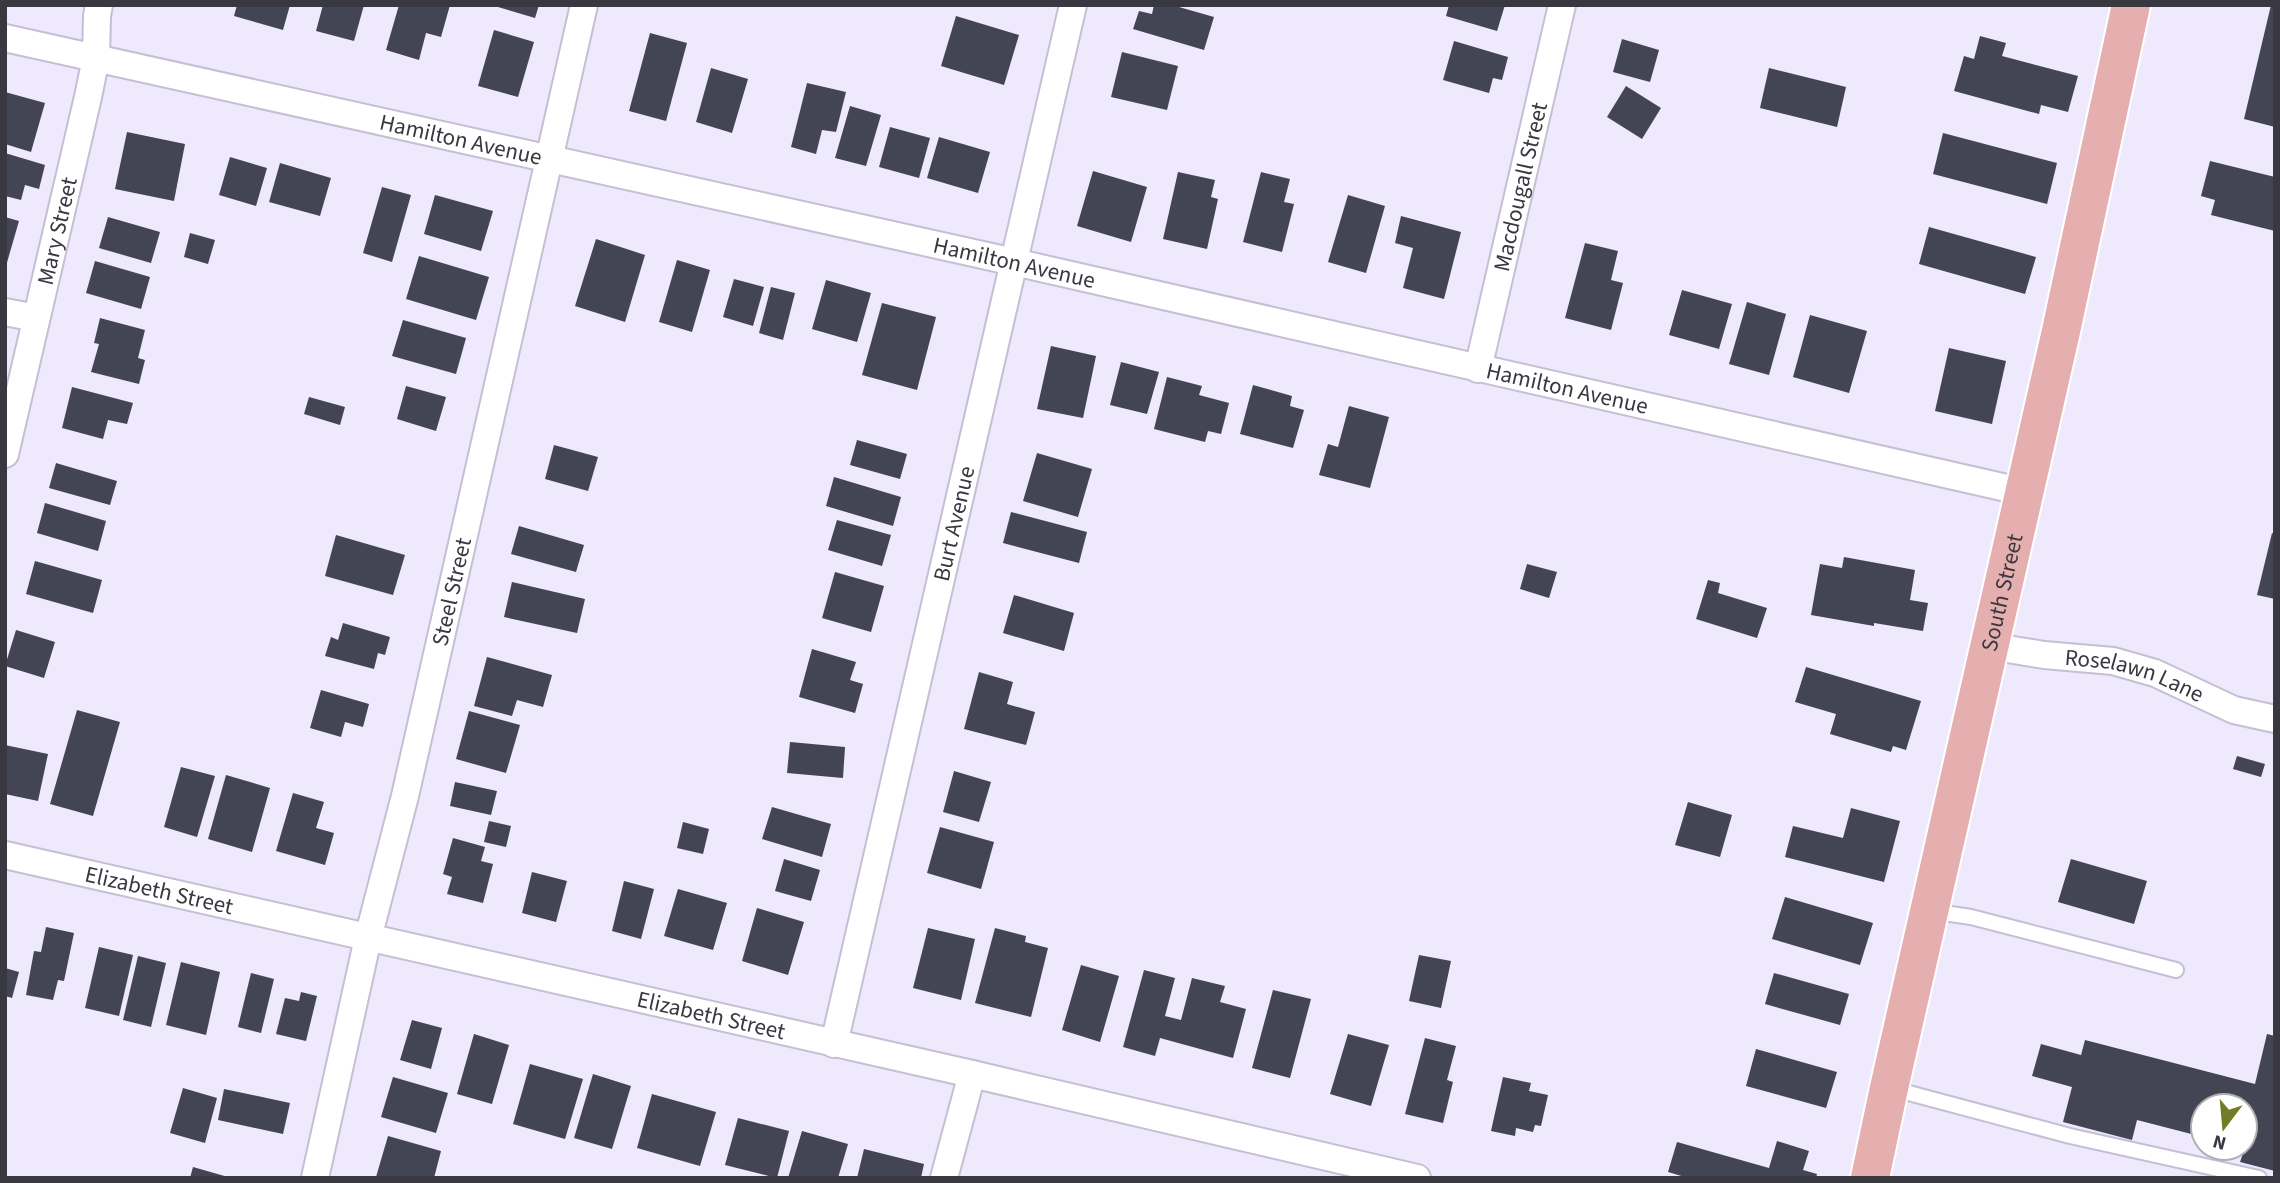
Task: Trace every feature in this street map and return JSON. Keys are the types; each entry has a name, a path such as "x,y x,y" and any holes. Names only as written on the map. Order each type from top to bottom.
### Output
{"main road":[{"name":"South Street","path":"1870,1178 2132,5"}],"street":[{"name":"Mary Street","path":"5,454 96,58 99,5"},
{"name":"Steel Street","path":"315,1178 368,938 405,796 584,5"},
{"name":"Burt Avenue","path":"834,1044 1073,5"},
{"name":"Macdougall Street","path":"1478,369 1562,5"},
{"name":"Hamilton Avenue","path":"5,38 1014,262 2024,492"},
{"path":"5,312 36,318"},
{"name":"Roselawn Lane","path":"1989,646 2044,655 2113,661 2155,673 2234,710 2275,719"},
{"name":"Elizabeth Street","path":"5,855 1418,1178"},
{"path":"944,1178 972,1074"}],"lane":[{"path":"1929,911 1971,917 2176,970"},
{"path":"1889,1088 2070,1136 2259,1178"}],"building":[{"path":"237,5 290,5 283,30 234,16"},
{"path":"323,5 364,5 354,41 316,31"},
{"path":"399,5 450,5 441,37 426,33 419,60 386,50"},
{"path":"491,5 539,5 535,18"},
{"path":"1154,5 1172,5 1214,17 1204,50 1133,29 1139,11 1152,14"},
{"path":"1449,5 1505,5 1497,31 1446,16"},
{"path":"2271,5 2275,5 2275,127 2244,119"},
{"path":"956,16 1019,35 1004,85 941,66"},
{"path":"494,30 534,42 518,97 478,86"},
{"path":"650,33 687,43 666,121 629,111"},
{"path":"1980,36 2006,43 2002,56 2078,76 2068,112 2041,105 2039,114 1954,91 1964,56 1974,59"},
{"path":"1622,39 1659,50 1650,82 1613,72"},
{"path":"1454,41 1508,57 1502,80 1493,78 1489,93 1443,80"},
{"path":"1122,52 1178,66 1167,110 1111,97"},
{"path":"711,68 748,79 732,133 696,122"},
{"path":"1769,68 1846,87 1837,127 1760,108"},
{"path":"807,83 846,92 836,132 822,130 816,154 791,147"},
{"path":"1626,86 1661,108 1642,139 1607,117"},
{"path":"5,92 45,103 31,152 5,144"},
{"path":"850,106 881,115 866,166 835,158"},
{"path":"890,127 930,138 919,178 879,167"},
{"path":"127,132 185,144 174,201 115,189"},
{"path":"1943,133 2057,163 2047,204 1933,174"},
{"path":"939,137 990,152 978,193 927,178"},
{"path":"5,153 45,165 39,189 25,185 21,200 5,196"},
{"path":"230,157 267,168 256,206 219,195"},
{"path":"2210,161 2275,177 2275,231 2211,215 2215,200 2201,196"},
{"path":"280,163 331,178 320,216 269,202"},
{"path":"1093,171 1147,187 1131,242 1077,226"},
{"path":"1178,172 1215,180 1211,197 1218,199 1207,249 1163,239"},
{"path":"1261,172 1290,179 1284,202 1294,204 1282,252 1243,242"},
{"path":"382,187 411,195 392,262 363,253"},
{"path":"435,195 493,211 481,251 424,234"},
{"path":"1348,195 1385,206 1366,273 1328,262"},
{"path":"1401,216 1461,232 1444,299 1403,288 1413,248 1395,243"},
{"path":"5,217 19,221 6,266 5,266"},
{"path":"108,217 160,232 151,263 99,248"},
{"path":"1929,227 2036,257 2025,294 1919,264"},
{"path":"190,233 215,240 208,264 184,257"},
{"path":"596,239 645,255 625,322 575,306"},
{"path":"1585,243 1618,251 1611,280 1623,283 1611,330 1565,318"},
{"path":"419,256 489,277 476,320 406,299"},
{"path":"677,260 710,270 692,332 659,322"},
{"path":"95,261 150,277 141,309 86,293"},
{"path":"734,279 764,287 753,326 723,317"},
{"path":"826,280 871,293 857,342 812,329"},
{"path":"771,287 795,293 783,340 759,333"},
{"path":"1682,290 1732,304 1719,349 1669,335"},
{"path":"1747,302 1786,314 1769,375 1729,364"},
{"path":"882,303 936,317 917,390 862,375"},
{"path":"1810,315 1867,331 1849,393 1793,377"},
{"path":"100,318 145,330 138,358 145,360 139,384 91,372 99,344 94,343"},
{"path":"403,320 466,338 456,374 392,356"},
{"path":"1051,346 1096,356 1083,418 1037,409"},
{"path":"1949,348 2006,361 1992,424 1935,411"},
{"path":"1121,362 1159,372 1147,414 1110,405"},
{"path":"1167,377 1202,386 1199,395 1229,403 1221,434 1208,431 1205,442 1154,429"},
{"path":"1253,385 1292,396 1290,406 1304,410 1293,448 1240,434"},
{"path":"406,386 446,397 436,431 397,419"},
{"path":"72,387 133,403 127,424 108,420 103,439 62,428"},
{"path":"309,397 345,407 340,425 304,414"},
{"path":"1349,406 1389,417 1370,488 1319,475 1328,444 1338,447"},
{"path":"857,440 907,454 900,479 850,465"},
{"path":"554,445 598,457 588,491 545,479"},
{"path":"1037,453 1092,469 1078,517 1023,501"},
{"path":"56,463 117,481 110,505 49,488"},
{"path":"834,477 901,497 893,526 826,506"},
{"path":"45,503 106,521 98,551 37,533"},
{"path":"1011,512 1087,532 1079,563 1003,543"},
{"path":"837,520 891,535 882,566 828,550"},
{"path":"519,526 584,545 576,572 511,554"},
{"path":"2272,533 2275,534 2275,599 2257,595"},
{"path":"336,535 405,555 393,595 325,576"},
{"path":"1844,557 1915,570 1910,600 1928,603 1923,631 1811,615 1820,564 1842,568"},
{"path":"35,561 102,580 93,613 26,594"},
{"path":"1527,564 1557,572 1549,598 1520,589"},
{"path":"835,572 884,586 871,632 822,618"},
{"path":"1708,580 1720,583 1718,593 1767,608 1757,638 1696,619"},
{"path":"512,582 585,599 577,633 504,617"},
{"path":"1014,595 1074,613 1064,651 1003,633"},
{"path":"343,623 390,637 385,655 378,653 374,669 325,656 331,637 338,640"},
{"path":"16,630 55,642 44,678 5,666"},
{"path":"812,649 856,662 850,680 863,684 855,713 799,697"},
{"path":"487,657 552,675 543,707 517,700 512,716 474,706"},
{"path":"1806,667 1921,701 1906,750 1893,746 1891,752 1830,734 1836,714 1795,702"},
{"path":"979,672 1013,682 1007,704 1035,712 1026,745 964,729"},
{"path":"321,690 369,704 363,727 345,722 341,737 310,728"},
{"path":"77,710 120,722 93,816 50,804"},
{"path":"469,711 520,725 506,773 456,759"},
{"path":"790,742 845,747 843,778 787,773"},
{"path":"5,745 48,754 38,801 5,794"},
{"path":"2237,756 2265,764 2261,777 2233,769"},
{"path":"181,767 215,776 197,837 164,827"},
{"path":"954,771 991,782 979,822 943,812"},
{"path":"226,775 270,788 252,852 208,839"},
{"path":"455,782 497,791 491,815 450,806"},
{"path":"293,793 324,802 316,828 334,833 325,865 276,851"},
{"path":"1688,802 1732,815 1720,857 1675,845"},
{"path":"772,807 831,824 822,857 762,839"},
{"path":"1851,808 1900,821 1884,882 1785,857 1793,826 1843,838"},
{"path":"489,821 511,826 506,847 484,842"},
{"path":"683,822 709,829 703,854 677,848"},
{"path":"940,827 994,842 981,889 927,873"},
{"path":"453,838 485,847 481,861 493,864 483,903 447,894 452,877 443,874"},
{"path":"784,859 820,870 811,901 775,891"},
{"path":"2071,859 2147,881 2134,924 2058,902"},
{"path":"532,872 567,881 556,922 522,913"},
{"path":"624,881 654,889 641,939 612,931"},
{"path":"678,889 727,903 713,950 664,936"},
{"path":"1785,897 1873,923 1860,965 1772,939"},
{"path":"757,908 804,922 788,975 742,961"},
{"path":"46,927 74,933 64,981 58,980 53,1000 26,995 34,951 41,952"},
{"path":"928,928 975,939 961,1000 913,988"},
{"path":"995,928 1026,936 1025,942 1048,948 1031,1017 975,1003"},
{"path":"99,947 133,955 119,1016 85,1008"},
{"path":"1419,955 1451,961 1441,1008 1409,1001"},
{"path":"138,956 166,963 151,1027 123,1020"},
{"path":"181,962 220,972 206,1035 166,1025"},
{"path":"1081,965 1119,976 1100,1042 1062,1030"},
{"path":"5,968 19,972 12,998 5,996"},
{"path":"1144,970 1175,978 1165,1016 1181,1020 1192,978 1225,986 1220,1002 1246,1009 1233,1058 1160,1038 1155,1056 1123,1047"},
{"path":"251,973 274,979 261,1033 238,1027"},
{"path":"1774,973 1849,994 1840,1025 1765,1004"},
{"path":"1273,990 1311,999 1290,1078 1252,1068"},
{"path":"301,992 317,996 306,1041 276,1034 285,998 299,1001"},
{"path":"412,1020 442,1028 431,1069 400,1060"},
{"path":"474,1034 509,1045 492,1104 457,1094"},
{"path":"1348,1034 1389,1045 1371,1106 1330,1094"},
{"path":"2267,1034 2275,1036 2275,1171 2240,1162 2259,1162 2259,1092 2189,1092 2189,1133 2137,1120 2132,1140 2063,1122 2072,1087 2032,1076 2041,1044 2081,1055 2085,1040 2255,1084"},
{"path":"1425,1038 1456,1046 1447,1080 1453,1082 1443,1123 1405,1114"},
{"path":"1756,1049 1837,1072 1826,1108 1746,1086"},
{"path":"530,1064 583,1079 565,1139 513,1124"},
{"path":"593,1074 631,1086 612,1149 574,1138"},
{"path":"393,1077 448,1093 436,1133 381,1117"},
{"path":"1503,1077 1531,1083 1529,1091 1548,1095 1541,1126 1535,1125 1533,1132 1516,1128 1515,1136 1491,1131"},
{"path":"183,1088 217,1098 205,1143 170,1133"},
{"path":"224,1089 290,1103 283,1134 218,1120"},
{"path":"652,1094 716,1112 700,1166 637,1148"},
{"path":"738,1118 789,1131 777,1178 725,1165"},
{"path":"802,1131 848,1144 838,1178 788,1178"},
{"path":"388,1136 441,1151 434,1178 376,1177"},
{"path":"1777,1141 1809,1151 1803,1170 1817,1174 1816,1178 1688,1178 1668,1172 1677,1142 1769,1168"},
{"path":"864,1149 924,1164 921,1178 857,1178"},
{"path":"193,1167 228,1177 228,1178 190,1178"}]}
